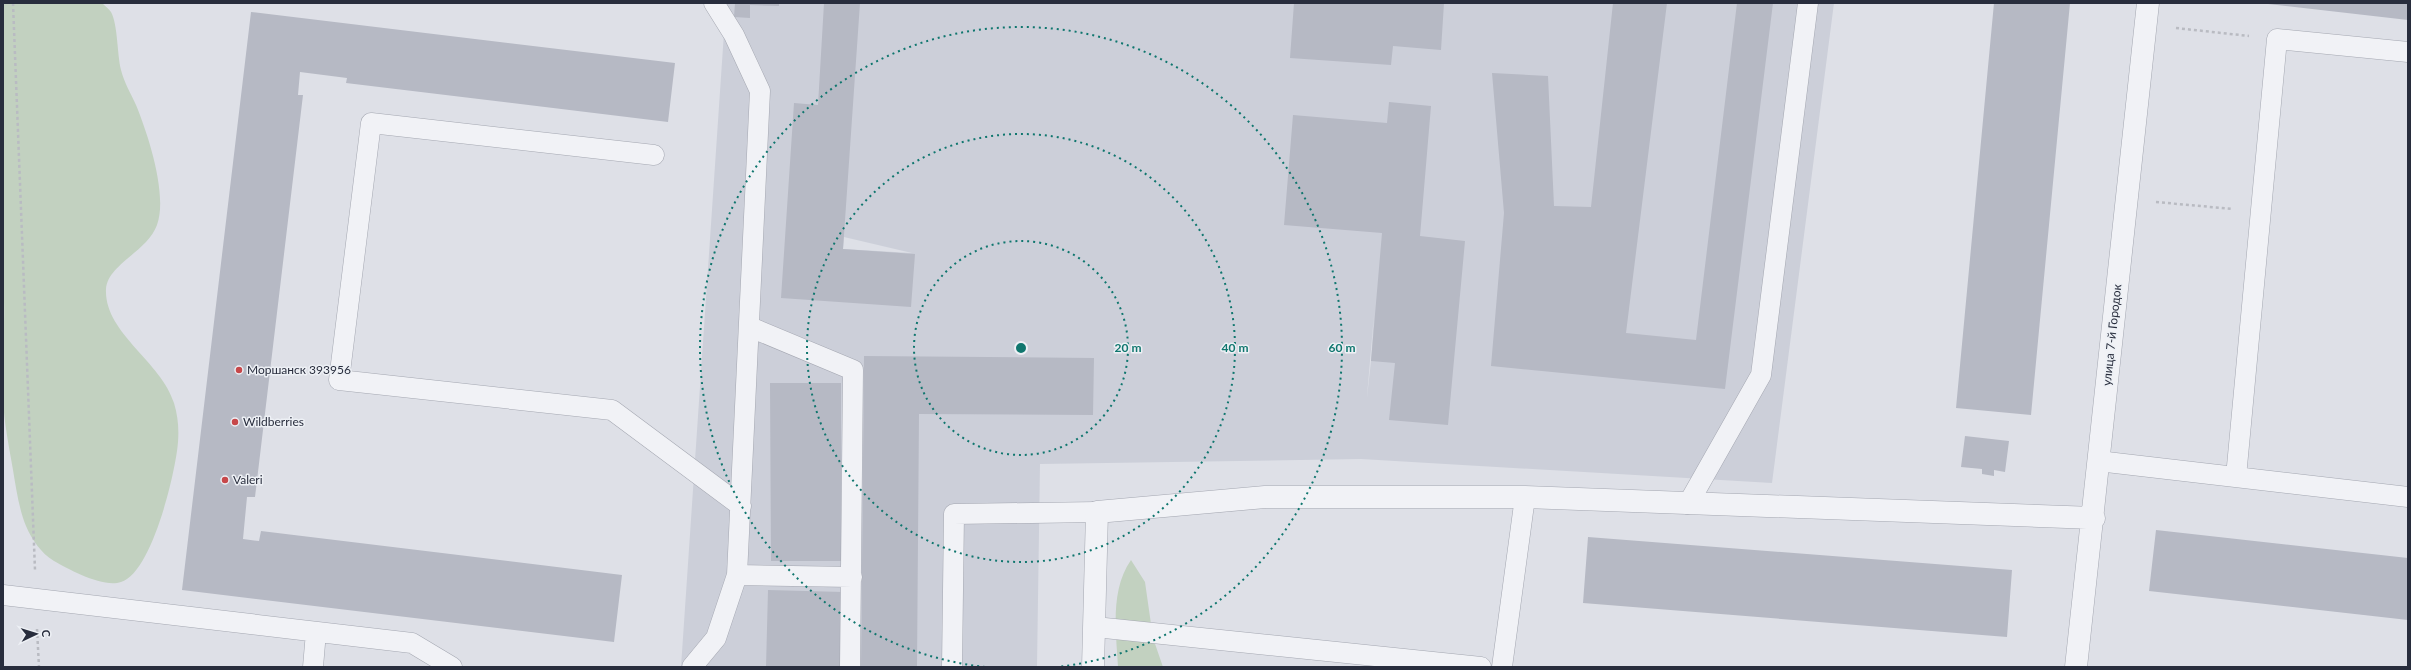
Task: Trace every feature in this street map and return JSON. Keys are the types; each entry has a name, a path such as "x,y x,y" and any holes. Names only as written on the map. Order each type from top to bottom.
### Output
{"street":[{"name":"улица 7-й Городок","path":"2076,667 2094,518 2098,460 2148,3"},
{"path":"1093,667 1097,512 1265,497 1525,497 2094,518"}],"lane":[{"path":"692,667 716,638 737,575 750,327 760,91 734,35 714,3"},
{"path":"1688,504 1761,375 1808,3"},
{"path":"2236,477 2277,39 2408,52"},
{"path":"654,155 371,123 339,380 612,410 741,506"},
{"path":"750,327 852,370 852,577 850,667"},
{"path":"2098,460 2408,497"},
{"path":"1502,667 1525,497"},
{"path":"952,667 954,514 1097,512"},
{"path":"737,575 852,577"},
{"path":"3,595 412,643 452,667"},
{"path":"1095,627 1481,667"},
{"path":"313,667 316,632"}],"path":[{"path":"13,3 38,667"},
{"path":"2146,24 2277,39"},
{"path":"2126,199 2261,212"}],"shaded area":[{"path":"726,3 1834,3 1772,483 1361,459 1040,464 1037,667 681,667","holes":["844,237 912,253 843,249","1374,315 1371,361 1367,397 1367,396"]}],"green space":[{"path":"3,3 102,3 111,12 115,24 122,74 141,117 155,165 160,198 160,212 157,225 145,243 113,272 108,280 106,289 108,305 114,319 123,333 158,374 167,388 174,403 178,427 178,442 173,475 160,520 152,541 143,560 132,575 121,582 105,583 87,577 49,558 37,546 28,531 21,513 6,426 3,387"},
{"path":"1131,560 1145,582 1153,638 1163,667 1118,667 1116,626 1117,598 1124,572"}],"building":[{"path":"735,3 779,3 779,6 750,5 750,18 734,17"},
{"path":"824,3 860,3 843,249 915,254 911,307 781,298 794,103 818,105"},
{"path":"1294,3 1444,3 1441,50 1393,46 1391,65 1290,58"},
{"path":"1613,3 1667,3 1626,333 1696,340 1737,3 1773,3 1725,389 1491,366 1504,213 1492,73 1548,76 1554,206 1591,207"},
{"path":"1994,3 2070,3 2031,415 1956,408"},
{"path":"2408,3 2408,20 2268,4"},
{"path":"251,12 675,63 668,122 346,83 347,78 300,72 298,95 303,95 255,497 247,497 243,539 259,541 261,531 622,575 614,642 182,590"},
{"path":"1389,102 1431,106 1420,236 1465,241 1448,425 1389,420 1395,363 1371,361 1382,233 1284,225 1293,115 1387,123"},
{"path":"864,356 1094,358 1093,415 919,414 917,667 861,667"},
{"path":"770,383 841,383 841,561 771,561"},
{"path":"1965,436 2009,441 2005,472 1994,470 1994,476 1982,474 1982,469 1961,467"},
{"path":"2156,530 2408,558 2408,620 2149,591"},
{"path":"1588,537 2012,570 2007,637 1583,603"},
{"path":"768,590 843,592 840,667 766,667"}],"place":[{"name":"Моршанск 393956","path":"239,370"},
{"name":"Wildberries","path":"235,422"},
{"name":"Valeri","path":"225,480"}]}
